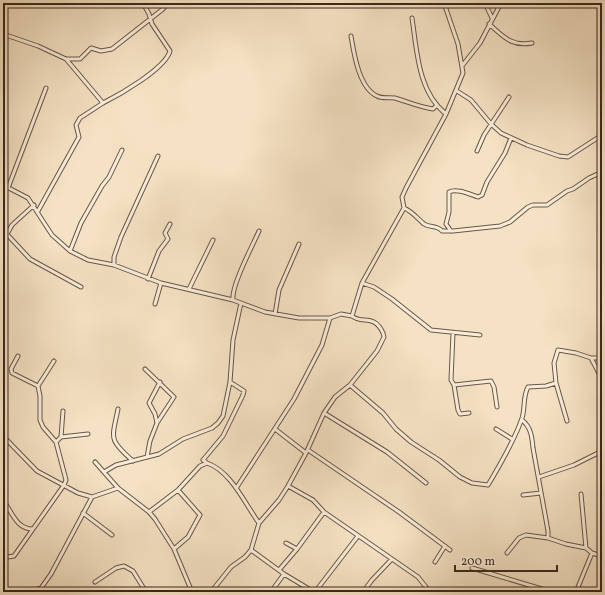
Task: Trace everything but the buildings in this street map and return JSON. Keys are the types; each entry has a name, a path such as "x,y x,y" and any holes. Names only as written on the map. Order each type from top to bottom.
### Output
{"street":[{"path":"38,211 79,137 76,125 80,118 137,84 158,68 169,54 169,49 152,24 148,10 143,3"},
{"path":"3,34 38,46 66,59 80,59 91,48 101,51 112,49 163,9 167,3"},
{"path":"352,316 362,283 404,208 402,197 446,114 457,91 463,73 458,44 444,3"},
{"path":"485,3 492,18"},
{"path":"462,66 480,43 501,3"},
{"path":"412,18 420,72 436,106 446,114"},
{"path":"489,24 511,42 522,45 532,43"},
{"path":"351,36 355,57 361,76 369,91 380,98 395,98 425,108 433,109 436,106"},
{"path":"66,59 103,103"},
{"path":"3,80 5,82 3,88"},
{"path":"8,188 46,88"},
{"path":"457,91 472,100 491,124 501,133 558,156 568,156 602,135"},
{"path":"477,151 491,124 509,97"},
{"path":"451,231 446,224 449,212 448,192 454,191 468,193 478,197 482,196 487,182 505,153 511,138"},
{"path":"70,251 81,223 102,186 109,177 122,150"},
{"path":"114,265 114,257 121,237 158,156"},
{"path":"404,208 411,211 424,224 439,228 442,231 500,226 510,222 533,204 547,205 567,191 574,189 589,178 602,172"},
{"path":"3,185 28,198 38,211 52,235 70,251 88,260 114,265 161,283 189,289 219,298 233,300 275,314 299,318 330,318 341,314 352,316 356,319 368,319 381,328 384,337 377,351 350,385 335,397 324,413 307,451 288,486 279,500 259,523 251,550 231,567 211,592"},
{"path":"7,234 12,225 34,205"},
{"path":"148,279 159,251 168,239 165,233 170,224"},
{"path":"3,230 30,259 81,287"},
{"path":"233,300 232,295 259,231"},
{"path":"189,289 213,240"},
{"path":"275,314 279,290 299,244"},
{"path":"155,304 161,283"},
{"path":"362,283 374,287 392,299 431,330 480,335"},
{"path":"104,472 116,465 159,454 183,439 215,426 222,416 230,382 232,347 241,303"},
{"path":"237,487 299,389 322,345 330,318"},
{"path":"453,332 450,368 451,380 454,385 460,414 469,413"},
{"path":"567,421 556,383 554,362 558,350 576,353 591,358 602,358"},
{"path":"18,356 11,369 12,373 38,386"},
{"path":"591,358 602,379"},
{"path":"3,554 8,557 14,556 66,480 56,442 43,427 40,420 40,396 38,386 54,361"},
{"path":"145,368 174,397 157,423 150,441 147,457"},
{"path":"454,385 491,381 494,387 497,406"},
{"path":"157,423 155,414 149,403 160,382"},
{"path":"230,382 244,391 243,395 223,436 204,460 218,469 237,487 259,523"},
{"path":"350,385 383,413 401,434 460,477 472,483 488,485 504,458 522,420 525,395 528,387 546,386 556,383"},
{"path":"118,409 112,437 118,448 133,461"},
{"path":"61,437 62,411"},
{"path":"324,413 387,452 426,483"},
{"path":"522,420 527,424 532,434 548,538"},
{"path":"275,429 399,512 417,527 450,550"},
{"path":"496,429 512,439"},
{"path":"56,442 61,437 88,434"},
{"path":"3,436 37,471 92,497"},
{"path":"539,477 574,465 602,451"},
{"path":"95,462 118,488 149,512 174,549 192,592"},
{"path":"149,512 178,490 200,466 207,463"},
{"path":"288,486 313,500 324,512 418,576 430,592"},
{"path":"28,592 41,588 44,584 92,497 118,488"},
{"path":"174,549 188,537 200,515 178,490"},
{"path":"523,495 541,493"},
{"path":"581,494 586,548"},
{"path":"3,500 19,524 25,528 33,529"},
{"path":"3,509 8,506"},
{"path":"279,570 297,549 324,512"},
{"path":"83,513 112,535"},
{"path":"507,553 522,536 526,535 548,538 566,544 586,548 592,553 602,556"},
{"path":"251,550 284,574 314,592 358,536"},
{"path":"286,543 297,549"},
{"path":"435,562 445,546"},
{"path":"576,592 592,553"},
{"path":"363,592 369,583 392,559"},
{"path":"95,582 116,568 124,566 133,571 146,592"},
{"path":"472,568 552,592"},
{"path":"272,592 284,574"}]}
